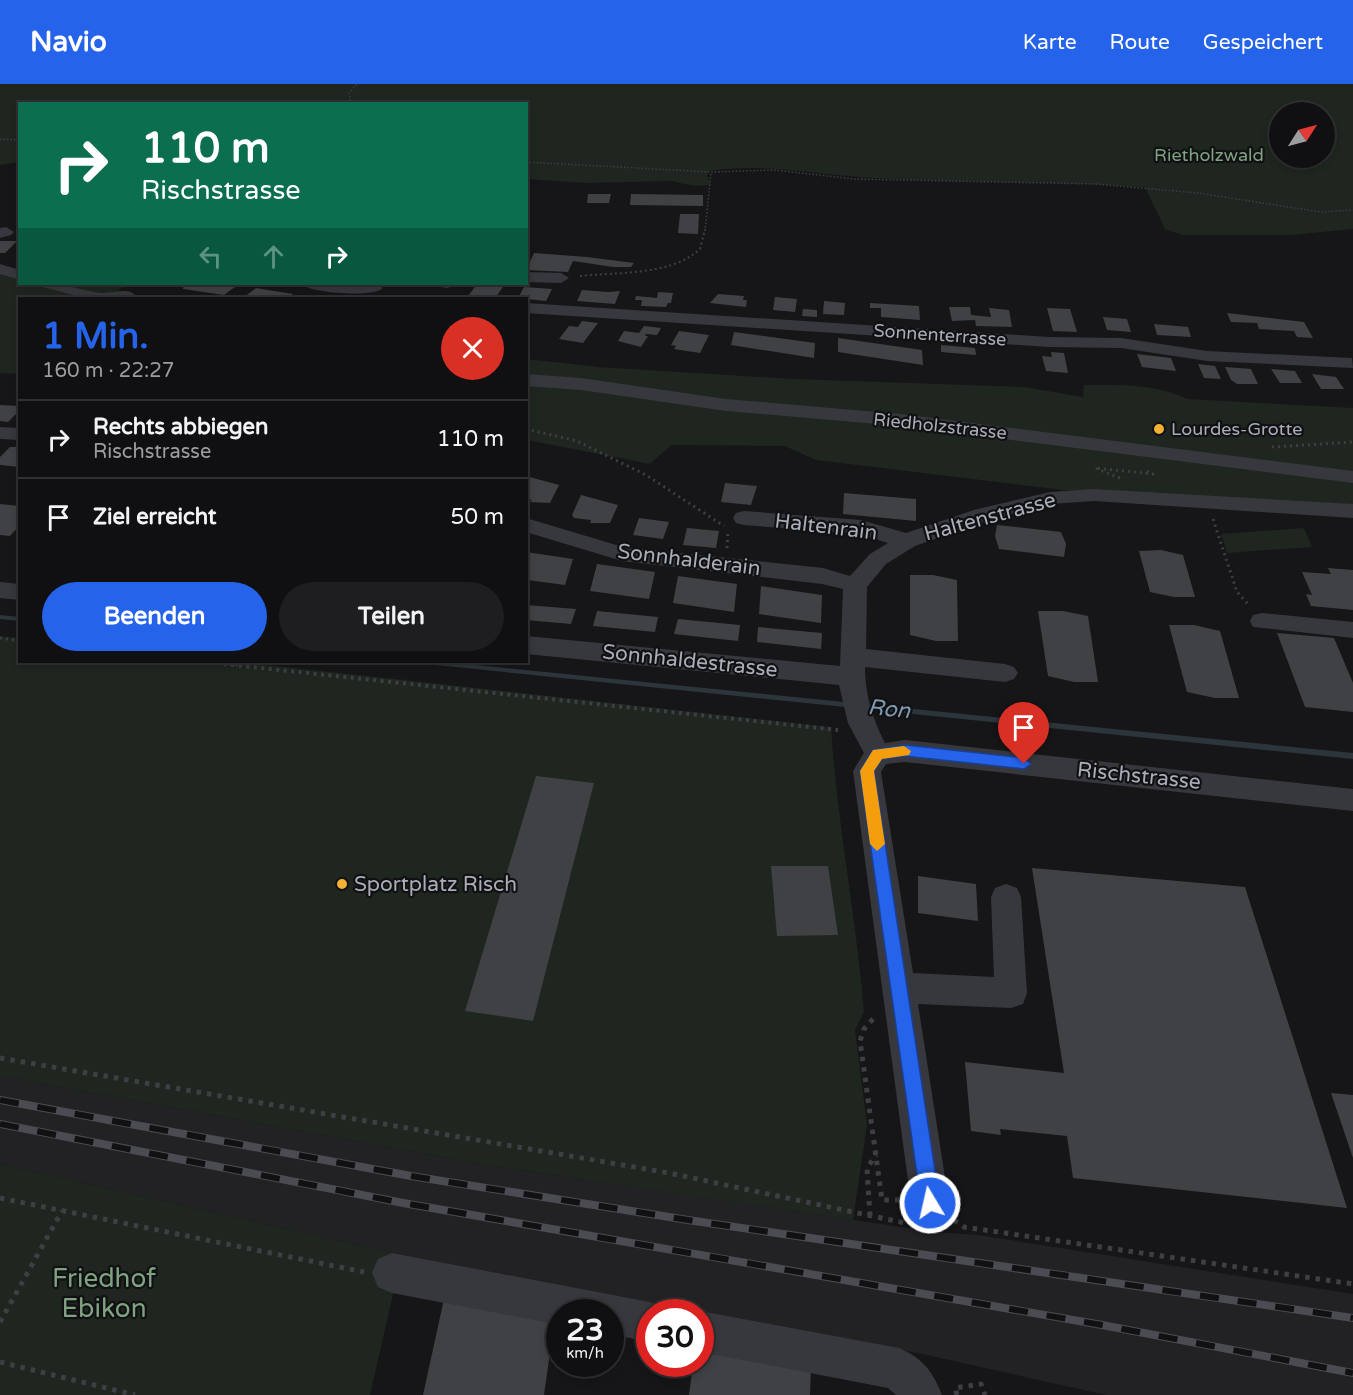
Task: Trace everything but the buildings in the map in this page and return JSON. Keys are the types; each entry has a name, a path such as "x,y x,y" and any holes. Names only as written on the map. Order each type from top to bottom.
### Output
{"street":[{"path":"0,269 18,274"},
{"path":"528,277 561,278"},
{"path":"53,285 98,297"},
{"path":"318,285 357,290 380,289"},
{"path":"108,297 130,293"},
{"name":"Sonnenterrasse","path":"528,308 1049,342 1121,343 1207,356 1352,363"},
{"name":"Riedholzstrasse","path":"528,380 581,384 726,405 900,420 1353,477"},
{"path":"0,433 18,434"},
{"name":"Haltenstrasse","path":"855,585 878,559 907,541 982,515 1050,498 1094,495 1353,511"},
{"name":"Haltenrain","path":"744,518 861,527 907,541"},
{"name":"Sonnhalderain","path":"528,526 622,554 823,576 855,585"},
{"path":"855,585 853,727 878,754 867,771 898,988 916,1202"},
{"path":"0,590 18,592"},
{"path":"1262,621 1353,630"},
{"name":"Sonnhaldestrasse","path":"528,645 853,674 1005,673"},
{"name":"Rischstrasse","path":"878,754 905,751 1217,794 1353,800"},
{"path":"898,988 1011,993 1005,897"},
{"path":"392,1273 546,1302"},
{"path":"714,1334 899,1369 917,1386 921,1395"}],"path":[{"path":"351,102 349,93 357,84"},
{"path":"0,139 18,140"},
{"path":"528,162 711,171 754,169 854,179 1095,184 1198,193 1321,212 1353,210"},
{"path":"561,278 662,266 693,257 702,244 712,189 711,171"},
{"path":"528,429 577,441 646,475 728,528 726,566"},
{"path":"1122,478 1095,468 1153,474 1134,465"},
{"path":"1208,501 1238,592 1262,621"},
{"path":"0,638 18,640"},
{"path":"216,663 853,727"},
{"path":"876,1016 864,1029 860,1041 882,1200 916,1202 964,1227 1353,1284"},
{"path":"0,1058 669,1173 905,1223 916,1202"},
{"path":"870,1216 867,1168 876,1155"},
{"path":"0,1198 360,1272 392,1273"},
{"path":"0,1322 62,1211"},
{"path":"0,1362 135,1395"},
{"path":"957,1395 955,1388 981,1384 986,1395"}],"shaded area":[{"path":"0,1076 487,1165 934,1232 978,1235 1353,1294 1353,1395 1106,1395 927,1355 714,1314 714,1299 636,1300 402,1255 0,1164"}],"green space":[{"name":"Rietholzwald","path":"0,84 1353,84 1353,229 1291,235 1183,235 1165,229 1145,187 856,177 751,168 709,171 707,175 711,184 701,186 671,181 585,183 528,179 528,102 18,102 18,162 0,165"},
{"path":"0,271 18,277 18,285 45,285 88,297 18,297 18,374 0,373"},
{"path":"60,285 124,285 114,295"},
{"path":"528,359 598,367 794,379 1024,387 1083,397 1084,385 1124,385 1163,390 1188,399 1353,408 1353,509 1063,490 816,460 785,446 671,445 650,464 528,440"},
{"path":"1304,528 1312,547 1227,553 1221,534"},
{"path":"0,636 18,638 18,663 249,663 831,727 864,1012 855,1030 867,1125 853,1220 487,1165 0,1076"},
{"name":"Friedhof Ebikon","path":"0,1164 402,1255 370,1395 0,1395"}],"waterway":[{"name":"Ron","path":"0,617 18,619"},
{"name":"Ron","path":"436,663 1353,756"}],"railway":[{"path":"0,1100 411,1176 688,1220 1353,1318"},
{"path":"0,1124 403,1203 1102,1325 1353,1373"}],"slow traffic":[{"path":"877,844 867,771 878,754 904,751"}],"place":[{"name":"Lourdes-Grotte","path":"1159,429"},
{"name":"Sportplatz Risch","path":"342,884"}],"route":[{"path":"930,1203 867,771 878,754 905,751 1024,764"}]}
